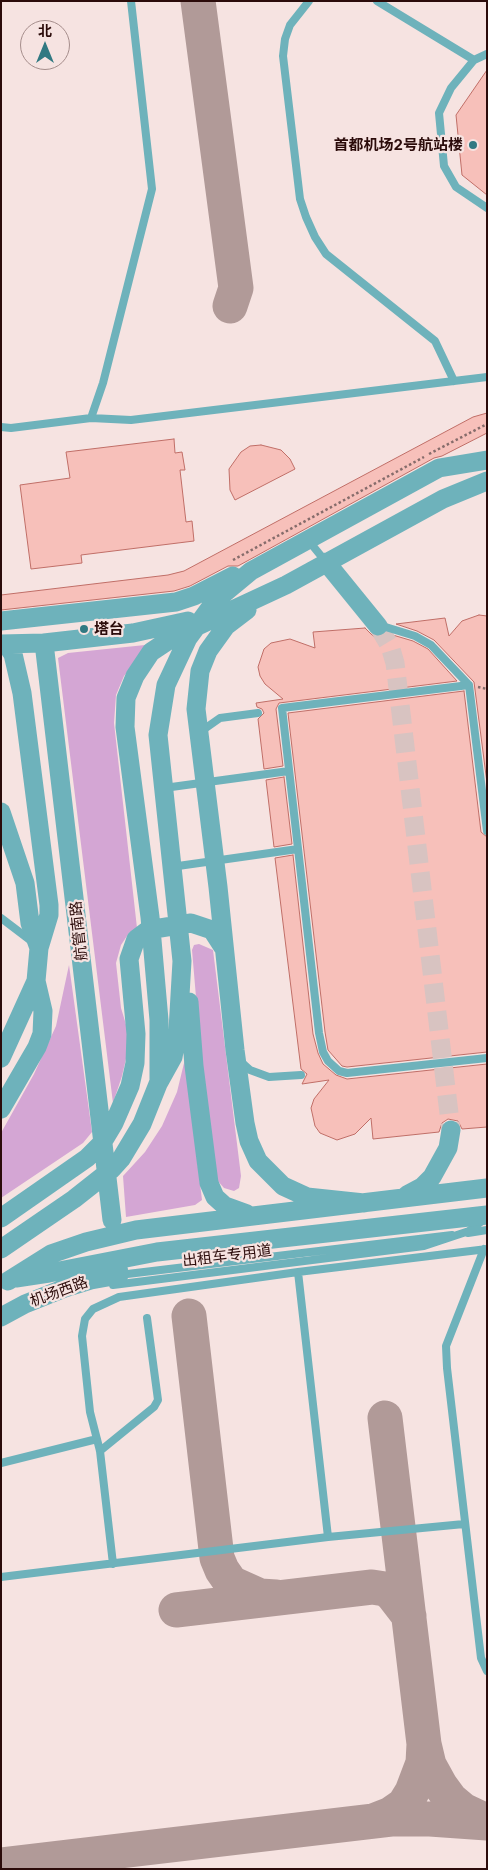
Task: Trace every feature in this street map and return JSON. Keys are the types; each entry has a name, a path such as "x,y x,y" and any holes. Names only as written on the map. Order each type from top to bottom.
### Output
{"street":[{"path":"251,1215 236,1212 225,1206 215,1197 209,1183 194,1066 188,983 182,961 157,747 158,724 170,674 188,638 203,616 216,600 251,571 439,468 487,450"},
{"path":"439,468 487,460"},
{"path":"364,1203 332,1201 296,1193 272,1176 261,1165 252,1149 246,1130 235,1050 218,887 198,734 196,709 198,683 202,664 210,648 220,634 238,616 326,562 443,499 463,495 486,485"},
{"path":"326,562 378,626"},
{"path":"4,635 176,602 194,596 229,577 251,571"},
{"path":"158,1084 160,1026 157,984 125,727 127,693 140,666 158,647 172,638 286,585"},
{"path":"4,635 44,643 153,630 233,609"},
{"path":"1,1109 40,1040 44,1016 36,981 39,948 49,915 22,693 14,654 4,635"},
{"name":"航管南路","path":"44,643 112,1220"},
{"path":"1,812 25,883 30,923 39,948"},
{"path":"1,1218 81,1162 102,1143 114,1123 130,1086 135,1063 136,1034 129,959 132,944 139,935 148,930 191,923 205,916 213,909 218,887"},
{"path":"191,923 212,930 219,939 225,953"},
{"path":"1,1250 74,1199 112,1169 137,1133 158,1084 168,1069 174,1052 182,961"},
{"path":"1,1058 36,981"},
{"path":"399,1199 422,1187 432,1177 448,1148 451,1130"},
{"path":"4,1283 51,1254 101,1238 148,1228 487,1188"},
{"path":"4,1283 140,1254 487,1217"},
{"name":"机场西路","path":"5,1320 25,1304 65,1288 119,1271"}],"lane":[{"path":"91,418 103,383 152,189 131,1"},
{"path":"309,1 290,24 285,38 283,56 300,199 306,217 315,237 326,254 435,341 454,382"},
{"path":"377,1 474,60"},
{"path":"487,54 474,60 451,88 439,113 444,166 456,187 487,208"},
{"path":"1,427 11,428 91,418 131,420 487,377"},
{"path":"308,539 377,624 415,636 431,645 469,685 487,831"},
{"path":"1,613 4,635"},
{"path":"469,685 282,708 320,1041 323,1052 332,1067 347,1073 487,1058"},
{"path":"198,734 220,718 258,713"},
{"path":"162,789 290,771"},
{"path":"170,867 298,849"},
{"path":"1,918 39,948"},
{"path":"235,1050 247,1069 259,1075 275,1077 301,1075"},
{"path":"410,1225 487,1206"},
{"path":"463,1233 474,1228 487,1217"},
{"path":"119,1271 487,1230"},
{"name":"出租车专用道","path":"97,1288 414,1248 438,1243 463,1233"},
{"path":"113,1564 100,1451 90,1412 82,1336 85,1319 93,1309 119,1297 298,1272 486,1249 446,1346 464,1524 481,1658 487,1671"},
{"path":"298,1272 328,1537"},
{"path":"5,1320 67,1297"},
{"path":"100,1451 154,1407 158,1400 147,1318"},
{"path":"1,1463 97,1439"},
{"path":"1,1577 328,1537 464,1524"}],"path":[{"path":"226,563 487,424"}],"shaded area":[{"path":"145,645 147,649 124,676 116,695 114,723 137,928 129,933 121,945 116,963 121,1008 128,1031 129,1046 113,1103 58,658 68,653"},
{"path":"199,944 213,950 241,1176 239,1188 234,1191 224,1188 217,1180 200,1044 192,950 194,945"},
{"path":"69,965 92,1132 83,1143 1,1198 1,1133 34,1074 56,1026"},
{"path":"185,1059 202,1200 195,1205 126,1217 123,1176 145,1152 162,1126 177,1092"}],"building":[{"name":"首都机场2号航站楼","path":"487,70 487,195 462,175 456,115"},
{"path":"487,413 487,433 442,456 434,458 238,566 228,566 190,586 174,591 1,610 1,595 168,575 184,571 473,417"},
{"path":"174,439 175,453 182,452 185,470 180,470 186,522 192,521 194,541 81,555 82,563 31,569 20,485 70,478 66,452"},
{"path":"261,445 281,450 290,459 295,469 235,500 230,490 229,469 241,452 250,446"},
{"path":"479,615 487,616 487,783 474,682 434,640 417,631 396,624 445,618 449,636 462,621"},
{"path":"365,628 374,637 380,637 386,633 413,641 428,649 457,681 279,703 276,709 283,766 264,769 258,719 264,713 262,709 257,707 256,703 283,699 265,684 260,676 258,667 264,649 271,643 290,639 315,648 313,632"},
{"path":"464,691 481,832 487,837 487,1052 342,1066 328,1050 325,1032 288,713"},
{"path":"284,777 292,844 274,847 266,780"},
{"path":"293,855 313,1034 323,1064 336,1075 347,1079 487,1064 487,1127 462,1129 458,1121 448,1119 442,1123 439,1132 373,1139 371,1118 355,1134 337,1140 320,1133 315,1126 311,1108 314,1099 329,1080 302,1084 307,1074 301,1069 275,858"}],"taxiway":[{"path":"198,1 236,288 230,306"},
{"path":"189,1316 217,1558 222,1570 231,1583 260,1596 276,1597"},
{"path":"373,1821 391,1814 404,1805 412,1792 423,1763 424,1744 385,1418"},
{"path":"176,1610 372,1587 385,1589 392,1594 409,1616"},
{"path":"424,1744 429,1765 451,1800 463,1810 486,1821"},
{"path":"1,1865 391,1819 430,1819 487,1823"}],"tunnel":[{"path":"378,626 390,646 395,663 451,1130"}],"place":[{"name":"首都机场2号航站楼","path":"473,145"},
{"name":"塔台","path":"84,629"}]}
